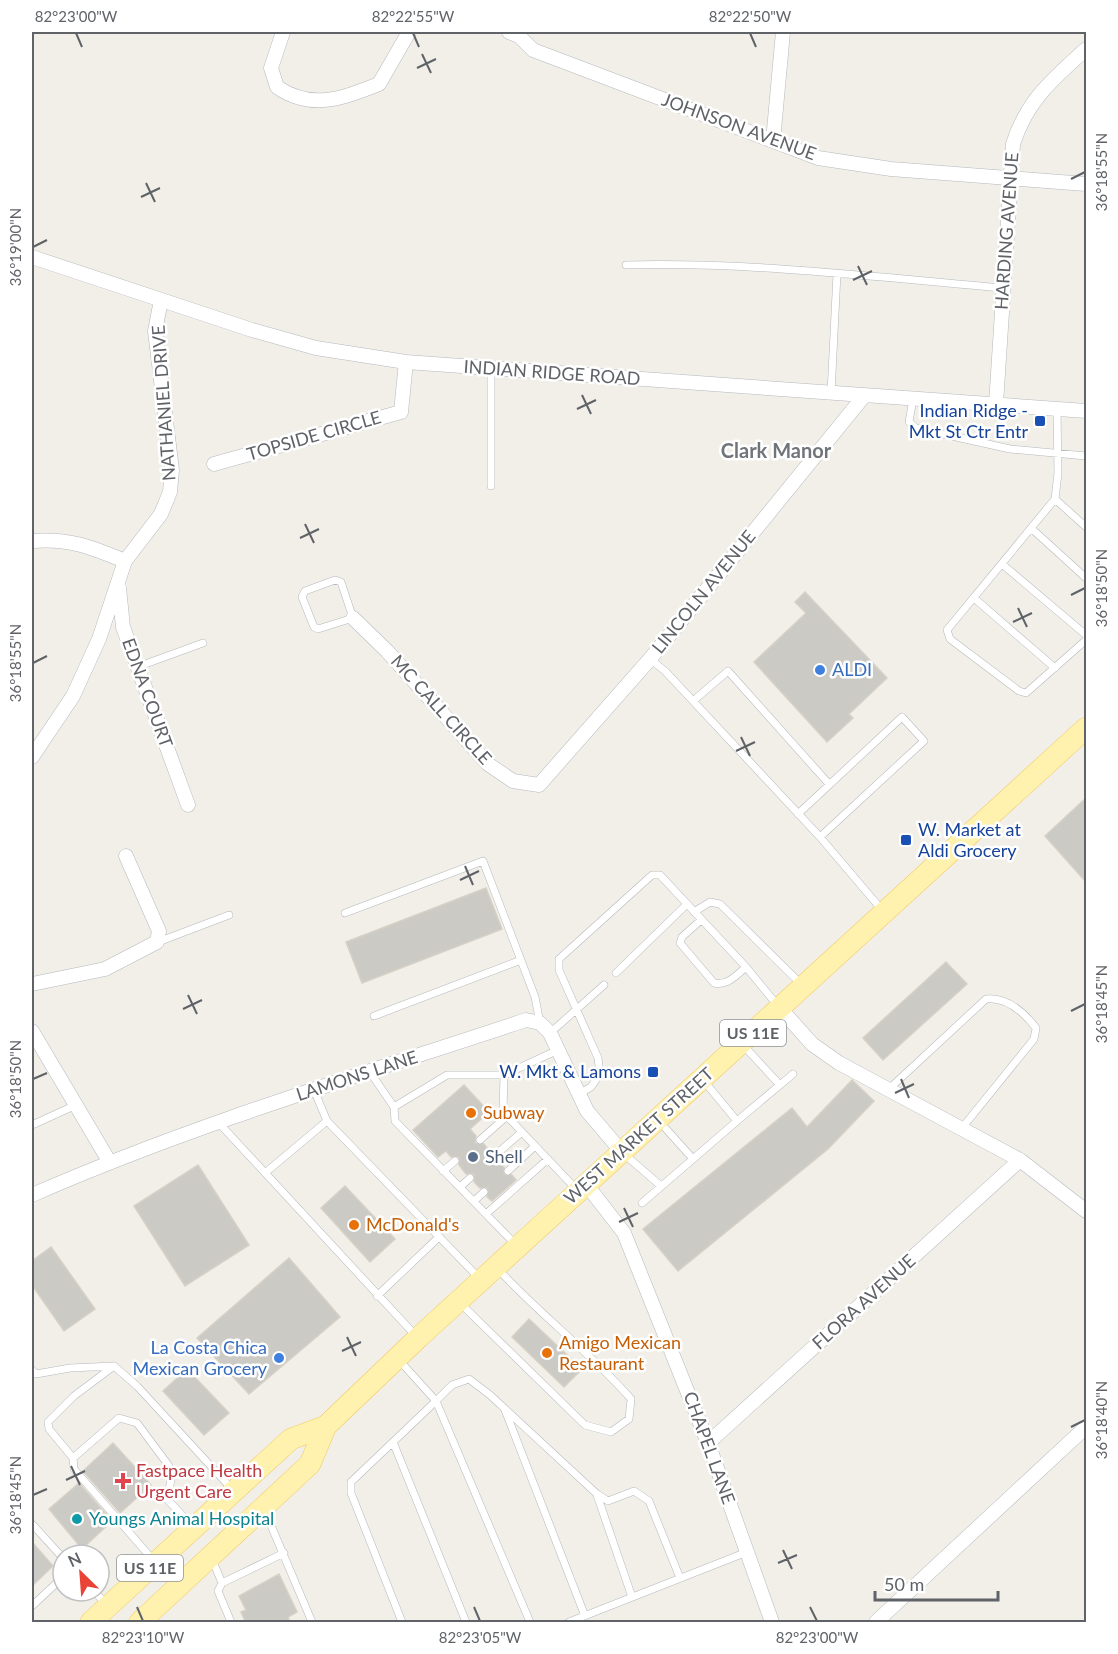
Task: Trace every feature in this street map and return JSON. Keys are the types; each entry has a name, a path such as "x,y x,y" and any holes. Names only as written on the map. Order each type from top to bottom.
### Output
{"main road":[{"name":"WEST MARKET STREET","path":"91,1623 291,1439 326,1426 458,1301 1086,728"},
{"name":"WEST MARKET STREET","path":"147,1620 310,1464 326,1426"}],"street":[{"path":"283,32 271,68 277,87 300,99 328,101 379,84 409,32"},
{"name":"JOHNSON AVENUE","path":"509,32 519,36 532,50 818,158 891,169 1086,184"},
{"path":"773,141 783,32"},
{"name":"HARDING AVENUE","path":"996,404 1008,179 1012,144 1021,120 1034,99 1086,49"},
{"name":"INDIAN RIDGE ROAD","path":"32,257 160,300 316,348 406,362 1086,411"},
{"name":"NATHANIEL DRIVE","path":"32,756 74,696 99,639 125,561 161,514 170,492 172,470 155,332 160,300"},
{"name":"TOPSIDE CIRCLE","path":"214,464 401,412 406,362"},
{"name":"LINCOLN AVENUE","path":"539,785 650,659 864,396"},
{"path":"32,541 82,543 125,561"},
{"name":"EDNA COURT","path":"118,579 123,627 188,806"},
{"name":"MC CALL CIRCLE","path":"353,618 387,651 488,764 513,781 539,785"},
{"path":"32,984 105,969 157,942 159,931 126,856"},
{"path":"780,1008 812,1044 839,1063 1020,1160 1086,1211"},
{"name":"LAMONS LANE","path":"32,1195 110,1161 218,1122 526,1020 540,1023"},
{"path":"540,1023 550,1033 587,1111 622,1152"},
{"path":"32,1031 110,1161"},
{"name":"FLORA AVENUE","path":"708,1443 1020,1160"},
{"name":"CHAPEL LANE","path":"583,1188 624,1233 708,1443 772,1623"},
{"path":"876,1623 1086,1427"}],"lane":[{"path":"626,265 668,264 837,274 1003,288"},
{"path":"831,393 837,274"},
{"path":"491,368 491,486"},
{"path":"913,399 909,422 916,428 1010,450 1086,456"},
{"path":"1058,409 1056,455 1058,473 1055,499 946,630 950,639 1019,691 1026,693 1086,640"},
{"path":"1055,499 1086,527"},
{"path":"1031,528 1086,578"},
{"path":"1002,564 1086,635"},
{"path":"335,580 342,582 353,618 318,629 314,627 302,597 304,591 335,580"},
{"path":"974,598 1055,668"},
{"path":"137,667 203,643"},
{"path":"650,659 693,701 820,837 885,913"},
{"path":"693,701 728,671 829,784"},
{"path":"798,814 902,717 924,741 820,837"},
{"path":"345,913 483,861 535,998 540,1023"},
{"path":"579,1094 591,1087 600,1074 598,1058 559,970 559,959 652,875 660,875 746,967 780,1008"},
{"path":"694,912 710,902 720,904 803,987"},
{"path":"616,973 686,905"},
{"path":"157,942 229,915"},
{"path":"701,920 682,937 681,943 714,983 721,985 746,967"},
{"path":"375,1016 521,960"},
{"path":"550,1033 604,985"},
{"path":"890,1089 986,999 1000,998 1025,1014 1036,1028 1034,1039 1022,1057 962,1128"},
{"path":"741,1043 780,1085"},
{"path":"394,1107 447,1075 504,1075 558,1050"},
{"path":"370,1072 394,1107 395,1121 518,1246"},
{"path":"642,1203 793,1074"},
{"path":"504,1075 503,1112 548,1159 583,1188"},
{"path":"702,1079 737,1121"},
{"path":"314,1090 327,1122 439,1238 524,1298 619,1385 631,1399 629,1419 611,1431 585,1425 458,1301"},
{"path":"32,1125 76,1105"},
{"path":"480,1140 507,1116"},
{"path":"657,1119 693,1159"},
{"path":"218,1122 418,1338"},
{"path":"265,1173 327,1122"},
{"path":"494,1156 522,1132"},
{"path":"508,1171 536,1146"},
{"path":"622,1152 661,1186"},
{"path":"486,1214 548,1159"},
{"path":"444,1171 455,1161"},
{"path":"460,1187 470,1178"},
{"path":"474,1201 484,1192"},
{"path":"377,1296 439,1238"},
{"path":"398,1358 436,1401 530,1623"},
{"path":"114,1366 74,1396 48,1422 49,1429 73,1458 74,1468 156,1563"},
{"path":"32,1370 36,1374 70,1368 114,1366 137,1386 234,1491"},
{"path":"402,1623 351,1493 351,1482 452,1385 469,1379 504,1408 597,1494 608,1501 634,1491 649,1501 680,1578"},
{"path":"504,1408 585,1616"},
{"path":"73,1458 119,1418 136,1423 169,1466 172,1475 167,1499 194,1528"},
{"path":"393,1442 466,1623"},
{"path":"597,1494 632,1597"},
{"path":"264,1509 312,1623"},
{"path":"32,1524 51,1545"},
{"path":"569,1623 747,1552"},
{"path":"231,1623 218,1591 222,1583 284,1553"},
{"path":"211,1557 222,1583"},
{"path":"32,1606 51,1588"},
{"path":"104,1603 108,1607"}],"building":[{"name":"ALDI","path":"805,592 887,678 849,714 853,718 827,742 754,662 806,613 795,602"},
{"path":"1086,798 1086,882 1045,836"},
{"path":"486,888 502,929 362,983 346,942"},
{"path":"946,962 967,984 883,1060 863,1038"},
{"path":"852,1080 874,1101 828,1149 678,1271 643,1229 792,1108 807,1127"},
{"path":"464,1085 489,1112 470,1129 476,1136 475,1143 484,1144 490,1152 490,1160 498,1160 504,1167 504,1174 512,1175 516,1180 492,1201 487,1197 488,1188 480,1188 474,1182 474,1174 466,1174 459,1165 459,1157 451,1157 446,1151 438,1157 413,1130"},
{"path":"198,1165 249,1245 185,1286 134,1206"},
{"path":"345,1186 395,1239 370,1262 321,1208"},
{"path":"51,1247 95,1309 64,1331 32,1285 32,1261"},
{"path":"289,1258 340,1317 249,1394 197,1338"},
{"name":"Amigo Mexican Restaurant","path":"529,1319 582,1369 564,1387 512,1337"},
{"path":"187,1369 229,1413 204,1435 163,1391"},
{"path":"113,1443 151,1485 120,1513 83,1471"},
{"name":"Youngs Animal Hospital","path":"79,1483 112,1521 88,1543 77,1543 49,1509"},
{"path":"32,1542 51,1564 51,1568 32,1586"},
{"path":"279,1574 297,1612 288,1617 290,1623 246,1623 241,1612 246,1610 239,1596"}],"place":[{"name":"Indian Ridge - Mkt St Ctr Entr","path":"1040,421"},
{"name":"ALDI","path":"820,670"},
{"name":"W. Market at Aldi Grocery","path":"906,840"},
{"name":"W. Mkt & Lamons","path":"653,1072"},
{"name":"Subway","path":"471,1113"},
{"name":"Shell","path":"473,1157"},
{"name":"McDonald's","path":"354,1225"},
{"name":"Amigo Mexican Restaurant","path":"547,1353"},
{"name":"La Costa Chica Mexican Grocery","path":"279,1358"},
{"name":"Fastpace Health Urgent Care","path":"123,1481"},
{"name":"Youngs Animal Hospital","path":"77,1519"}],"district":[{"name":"Clark Manor","path":"776,451"}]}
